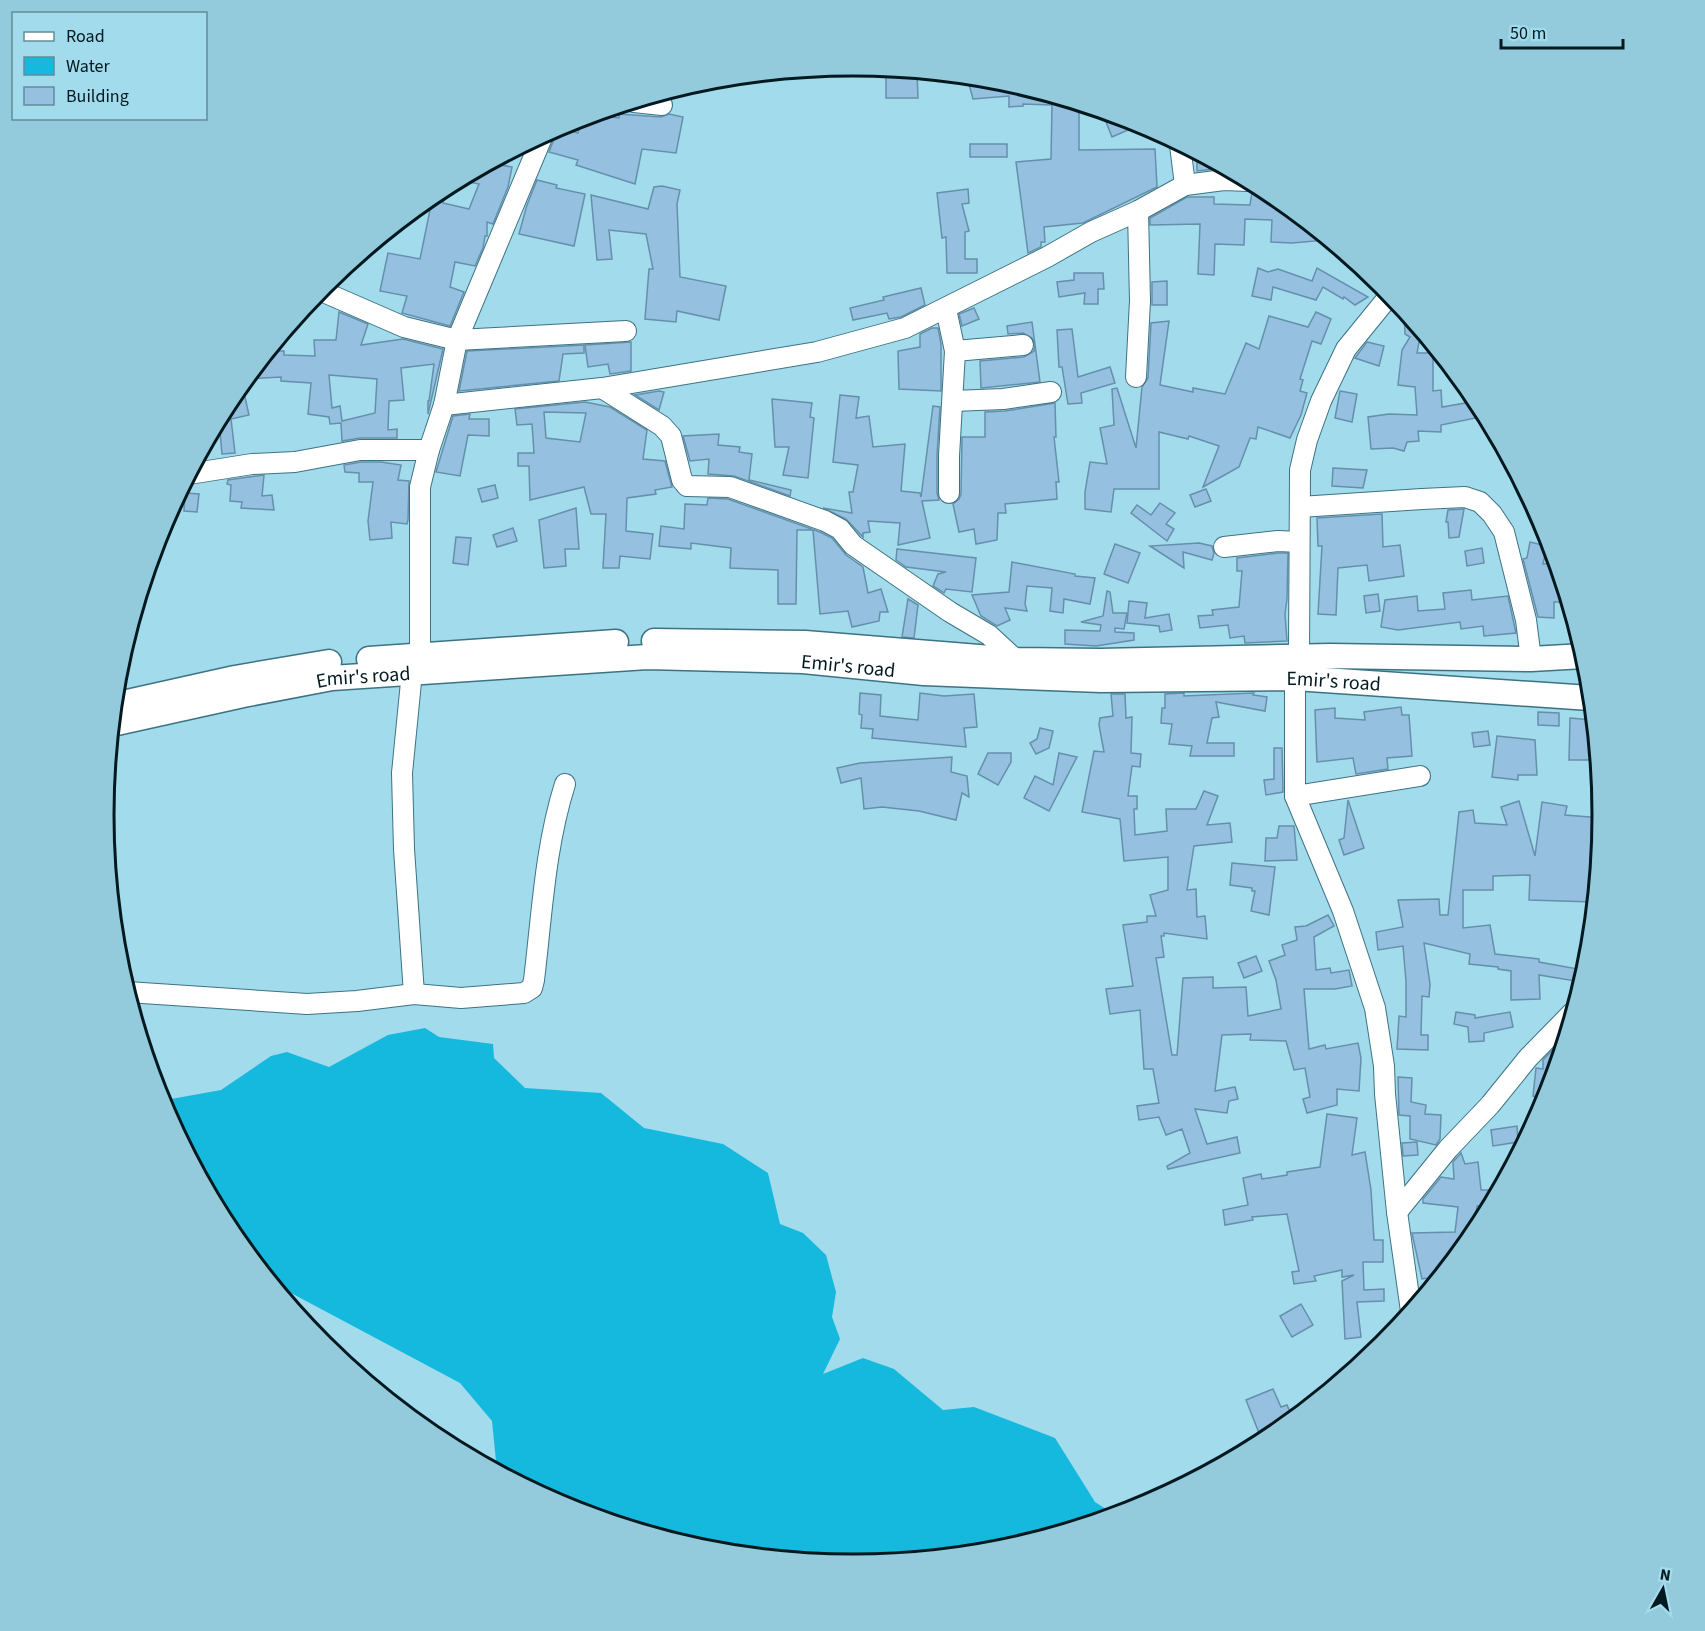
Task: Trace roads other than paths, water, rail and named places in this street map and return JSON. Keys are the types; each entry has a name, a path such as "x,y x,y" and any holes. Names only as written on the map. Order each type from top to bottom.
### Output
{"main road":[{"name":"Emir's road","path":"120,722 243,695 416,663 643,641 805,643 1016,660 1297,667 1581,697"},
{"name":"Emir's road","path":"123,703 235,678 330,662 416,663 647,657 802,661 924,673 1101,680 1443,656 1531,659 1574,657"}],"street":[{"path":"654,104 662,105"},
{"path":"414,994 404,849 402,774 416,663 420,487 444,405 457,340 538,148"},
{"path":"1181,154 1185,185"},
{"path":"444,405 602,388 817,352 905,328 1185,185 1229,180"},
{"path":"1136,377 1140,301 1138,211"},
{"path":"329,294 404,327 457,340 626,331"},
{"path":"1384,302 1346,349 1321,402 1307,440 1300,470 1295,796 1343,911 1374,1008 1384,1066 1397,1212 1410,1301"},
{"path":"946,309 955,351 949,493"},
{"path":"955,351 1023,345"},
{"path":"602,388 662,426 671,436 682,480 687,486 730,487 825,521 840,529 853,544 950,612 989,635 1016,660"},
{"path":"953,401 1003,399 1051,392"},
{"path":"199,472 252,464 295,462 360,450 429,450"},
{"path":"1299,507 1465,497 1480,502 1492,514 1504,532 1526,620 1531,659"},
{"path":"1224,547 1278,541 1299,542"},
{"path":"1295,796 1420,776"},
{"path":"136,993 307,1004 414,994 461,998 524,993 532,988 534,980 547,862 556,813 566,784"},
{"path":"1397,1212 1448,1149 1561,1025"}],"water":[{"path":"425,1028 439,1037 493,1044 494,1058 525,1088 601,1093 644,1128 723,1144 768,1173 780,1224 803,1233 826,1255 836,1292 832,1317 840,1339 823,1374 863,1358 894,1369 943,1410 974,1407 1055,1438 1095,1502 1106,1509 1044,1529 949,1548 901,1553 804,1553 708,1540 661,1529 570,1498 496,1462 492,1421 460,1383 289,1293 238,1226 190,1142 171,1099 221,1090 271,1056 287,1052 329,1067 388,1035"}]}
